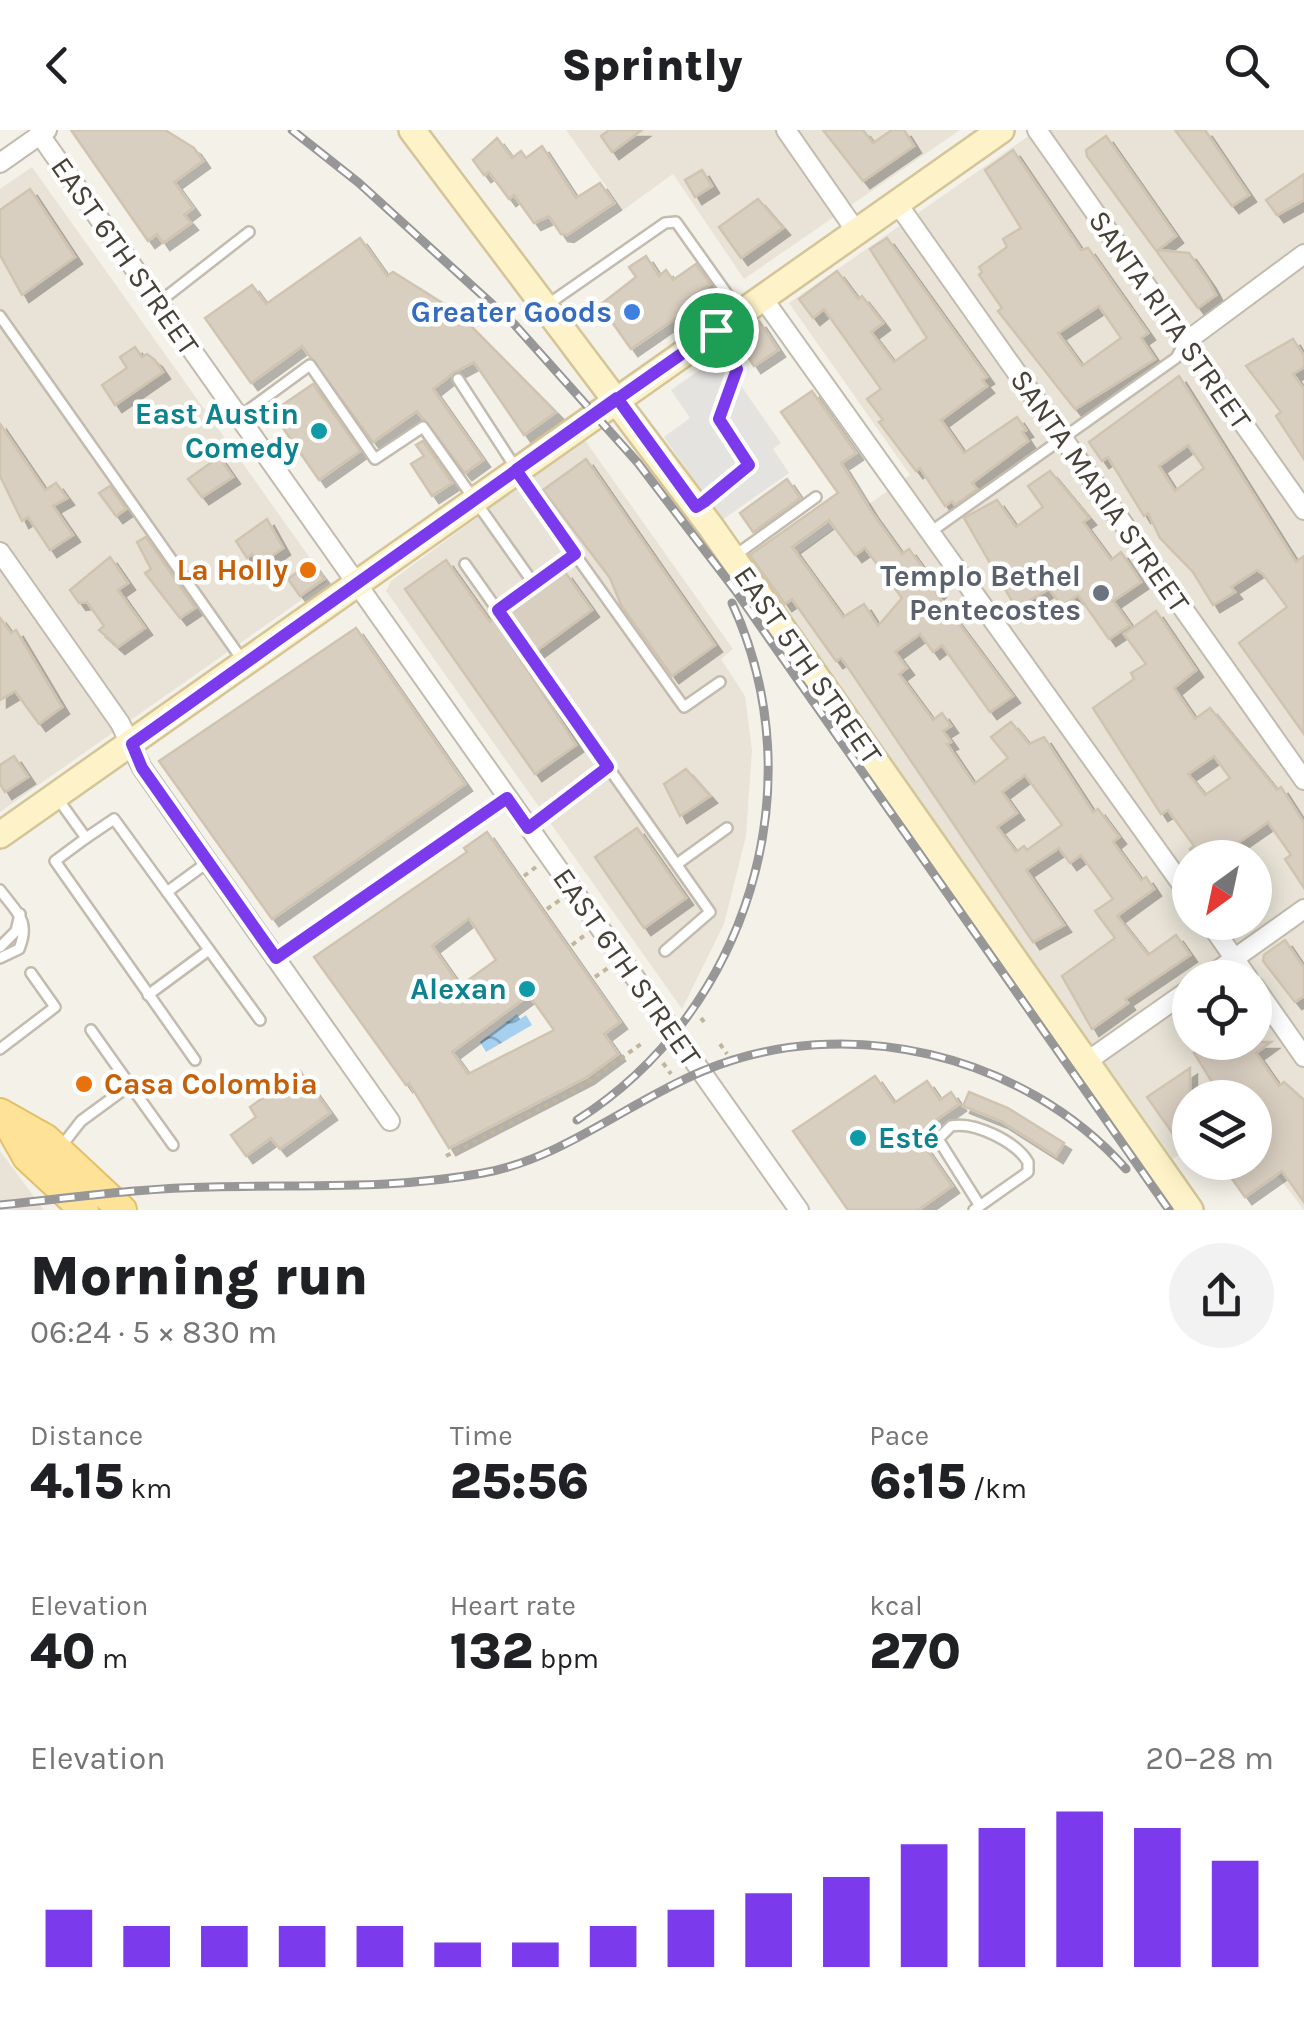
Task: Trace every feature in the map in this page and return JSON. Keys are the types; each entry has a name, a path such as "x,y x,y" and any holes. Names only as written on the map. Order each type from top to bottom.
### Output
{"main road":[{"path":"3,1115 58,1150 122,1210"},
{"path":"3,1115 27,1157 84,1210"}],"street":[{"name":"EAST 5TH STREET","path":"412,130 617,398 733,558 1190,1210"},
{"path":"786,130 856,231"},
{"path":"0,836 1001,130"},
{"name":"SANTA RITA STREET","path":"1037,130 1304,510"},
{"path":"0,163 42,132"},
{"name":"EAST 6TH STREET","path":"42,132 158,303 799,1210"},
{"name":"SANTA MARIA STREET","path":"897,203 1304,780"},
{"path":"1184,342 1304,254"},
{"path":"762,297 1172,871"},
{"path":"0,552 132,744 142,768 390,1122"},
{"path":"1231,960 1304,909"},
{"path":"1222,940 1234,958"},
{"path":"1086,1062 1172,1002"},
{"path":"1272,1011 1304,1057"}],"lane":[{"path":"544,306 665,224 676,222 740,312"},
{"path":"158,303 250,232"},
{"path":"0,316 245,664"},
{"path":"696,507 749,465 719,419 737,369 716,330"},
{"path":"929,533 1176,358 1184,342"},
{"path":"239,417 310,365 376,458 423,427 534,584"},
{"path":"458,379 516,470 684,707 720,682"},
{"path":"733,558 816,497"},
{"path":"498,610 575,554"},
{"path":"464,564 710,914 665,950"},
{"path":"528,828 608,767"},
{"path":"56,797 86,838"},
{"path":"276,958 507,798"},
{"path":"195,1060 55,861 114,819 260,1020"},
{"path":"677,864 727,828"},
{"path":"167,892 208,862"},
{"path":"0,890 5,903 21,911"},
{"path":"0,947 16,931 21,911"},
{"path":"0,958 18,949 25,934 21,911"},
{"path":"148,994 209,950"},
{"path":"0,1049 55,1008 32,973"},
{"path":"91,1030 173,1145"},
{"path":"58,1150 81,1121 130,1085"},
{"path":"951,1126 970,1126 1017,1148 1028,1162 1028,1172 977,1208 938,1139 951,1126"}],"path":[{"path":"550,907 560,900"},
{"path":"701,1018 707,1026"},
{"path":"446,1156 578,1089 642,1044"},
{"path":"720,1044 727,1054"},
{"path":"663,1063 671,1074"}],"shaded area":[{"path":"566,130 960,130 744,279 673,174 623,210"},
{"path":"1037,130 1304,130 1304,1210 1272,1169 1272,1080 1172,1080 1172,1158 760,581 910,475 789,303"},
{"path":"32,167 327,582 0,812 0,189"},
{"path":"720,356 781,443 773,449 789,473 722,520 664,437 690,418 671,390"},
{"path":"584,439 733,649 721,659 745,696 752,750 746,836 724,924 682,1009 386,591 391,581"},
{"path":"0,1151 44,1210 0,1210"}],"water":[{"path":"517,1014 520,1019 526,1015 532,1025 486,1052 480,1042"}],"building":[{"path":"71,130 165,130 194,148 203,161 174,182 193,208 184,215 191,223 163,243 157,234 148,241"},
{"path":"609,130 642,130 612,152 601,136"},
{"path":"823,130 863,130 873,143 892,130 904,130 914,146 863,181"},
{"path":"1175,130 1205,130 1249,195 1232,206"},
{"path":"1106,136 1176,236 1158,250 1189,253 1216,295 1198,308 1087,156 1086,150"},
{"path":"497,138 512,158 521,151 526,158 542,146 576,198 600,183 614,203 567,235 561,234 549,216 534,223 514,195 509,199 489,172 484,175 473,160"},
{"path":"1013,150 1081,250 1088,248 1148,333 1141,338 1155,359 1075,409 998,311 1002,308 979,275 979,267 1007,247 1003,239 1021,228 985,170","holes":["1099,306 1121,338 1082,366 1058,333"]},
{"path":"702,170 712,186 695,197 685,180"},
{"path":"1304,174 1304,200 1277,215 1266,200"},
{"path":"30,189 75,257 22,295 0,255 0,210"},
{"path":"758,199 783,228 741,258 719,227"},
{"path":"360,238 387,276 393,272 457,312 556,412 524,435 474,362 453,373 433,389 483,460 465,473 417,411 373,442 302,346 251,383 205,318 252,285 266,304"},
{"path":"887,238 987,377 982,380 987,386 941,420 964,453 1017,417 1026,430 1022,432 1028,441 972,483 977,489 955,505 952,501 945,506 920,468 916,471 879,422 883,420 867,399 881,389 824,309 813,318 799,299 837,271 883,323 871,332 894,362 927,338 870,249"},
{"path":"646,256 659,276 666,270 673,280 696,264 710,284 687,300 692,307 631,349 600,305 636,277 629,267"},
{"path":"759,321 778,350 754,366 735,337"},
{"path":"1293,339 1304,356 1304,367 1293,374 1304,389 1304,459 1276,416 1281,412 1246,366"},
{"path":"135,347 142,357 147,354 155,360 163,372 115,405 102,385 127,368 120,357"},
{"path":"1179,376 1296,562 1304,556 1304,734 1239,643 1287,607 1263,574 1257,570 1231,587 1235,592 1213,605 1193,572 1160,538 1148,513 1144,516 1108,457 1102,461 1089,442","holes":["1188,445 1204,468 1175,491 1159,466"]},
{"path":"313,384 360,451 319,480 272,412"},
{"path":"812,391 856,453 841,463 871,511 902,554 909,549 939,590 936,593 1013,696 990,712 942,645 933,652 920,634 895,652 907,668 899,674 933,720 942,713 951,726 943,731 951,742 947,744 974,784 1008,758 991,737 1011,722 1029,744 1044,737 1093,812 1098,809 1119,837 1113,842 1141,880 1146,877 1154,889 1117,916 1148,955 1172,938 1180,940 1190,955 1172,960 1172,967 1125,999 1128,1003 1092,1029 1062,976 1115,938 1095,911 1113,899 1081,855 1070,863 1059,848 1026,870 1064,925 1033,942 845,663 841,658 836,661 792,599 785,604 750,555 838,493 781,412","holes":["829,520 855,555 865,548 902,598 878,626 864,604 843,617 792,547","1025,775 1062,825 1027,850 1024,846 1016,852 997,827 1017,813 1002,792"]},
{"path":"0,424 45,490 56,483 67,498 53,506 73,535 50,550 28,517 22,521 0,476"},
{"path":"423,441 452,483 432,496 411,464 424,456 416,445"},
{"path":"219,457 233,477 202,497 188,479"},
{"path":"586,459 715,645 672,676 621,605 610,578 543,490"},
{"path":"1050,471 1089,518 1083,522 1111,560 1121,552 1141,582 1113,601 1130,625 1109,639 1078,595 1062,606 1049,589 1016,608 964,518 997,500 1016,527 1043,507 1028,486"},
{"path":"787,479 800,498 753,532 740,513"},
{"path":"110,486 126,509 116,516 99,493"},
{"path":"267,519 283,548 259,565 252,554 247,558 236,541"},
{"path":"146,537 195,608 180,618 145,573 151,569 137,542"},
{"path":"110,557 128,583 118,590 145,628 118,647 99,630 104,626 87,602 79,603 70,590"},
{"path":"446,560 490,622 494,619 576,745 535,774 405,589"},
{"name":"La Holly","path":"311,562 324,579 300,596 288,579"},
{"path":"565,572 592,610 536,651 509,612"},
{"path":"1156,611 1196,670 1174,688 1195,719 1210,708 1277,790 1281,787 1304,823 1304,888 1285,859 1291,855 1268,822 1242,840 1190,840 1168,810 1161,814 1093,708 1134,679 1131,673 1146,664 1124,634","holes":["1214,756 1230,778 1205,795 1188,774"]},
{"path":"0,618 11,633 16,630 62,707 39,724 15,691 0,700"},
{"path":"356,628 465,784 272,919 159,761"},
{"path":"14,756 28,777 5,792 0,784 0,765"},
{"path":"686,769 710,796 680,816 664,784"},
{"path":"637,828 686,898 644,928 595,857"},
{"name":"Alexan","path":"487,832 620,1022 604,1034 618,1054 587,1077 449,1148 409,1083 406,1085 314,957 467,852 464,848","holes":["469,918 496,960 460,986 432,946","529,995 554,1030 468,1074 452,1052"]},
{"path":"1285,940 1304,968 1304,996 1295,1002 1272,973 1272,960 1263,960 1264,955"},
{"path":"1198,1060 1261,1060 1279,1086 1284,1082 1304,1100 1304,1202 1282,1171 1272,1178 1272,1080 1211,1080"},
{"path":"1190,1068 1190,1080 1172,1080"},
{"path":"300,1071 330,1113 280,1149 271,1138 246,1156 231,1135 256,1117 250,1107"},
{"name":"Esté","path":"875,1076 894,1103 927,1081 940,1100 951,1092 959,1104 916,1134 952,1186 918,1210 848,1210 793,1131"},
{"path":"1172,1080 1172,1132 1147,1097"},
{"path":"969,1092 1008,1108 1064,1143 1056,1156 1001,1121 963,1106"},
{"path":"1233,1180 1269,1180 1245,1197"}],"railway":[{"path":"292,130 359,183 514,324 638,463 735,590 1169,1210"},
{"path":"577,1120 636,1075 685,1020 723,958 750,890 765,819 768,746 757,673 732,603"},
{"path":"0,1205 158,1189 381,1184 483,1173 540,1155 703,1071 758,1053 815,1045 873,1045 930,1054 985,1072 1037,1097 1084,1129 1126,1169"}],"place":[{"name":"Greater Goods","path":"632,312"},
{"name":"East Austin Comedy","path":"319,431"},
{"name":"La Holly","path":"308,570"},
{"name":"Templo Bethel Pentecostes","path":"1101,593"},
{"name":"Alexan","path":"527,989"},
{"name":"Casa Colombia","path":"84,1084"},
{"name":"Esté","path":"858,1138"}],"route":[{"path":"716,330 617,398 597,413 516,470 132,744 142,768 276,958 507,798 528,828 608,767 498,610 575,554 516,470 617,398 696,507 704,502 746,472 749,465 719,419 722,398 734,385 737,369 716,330"}]}
